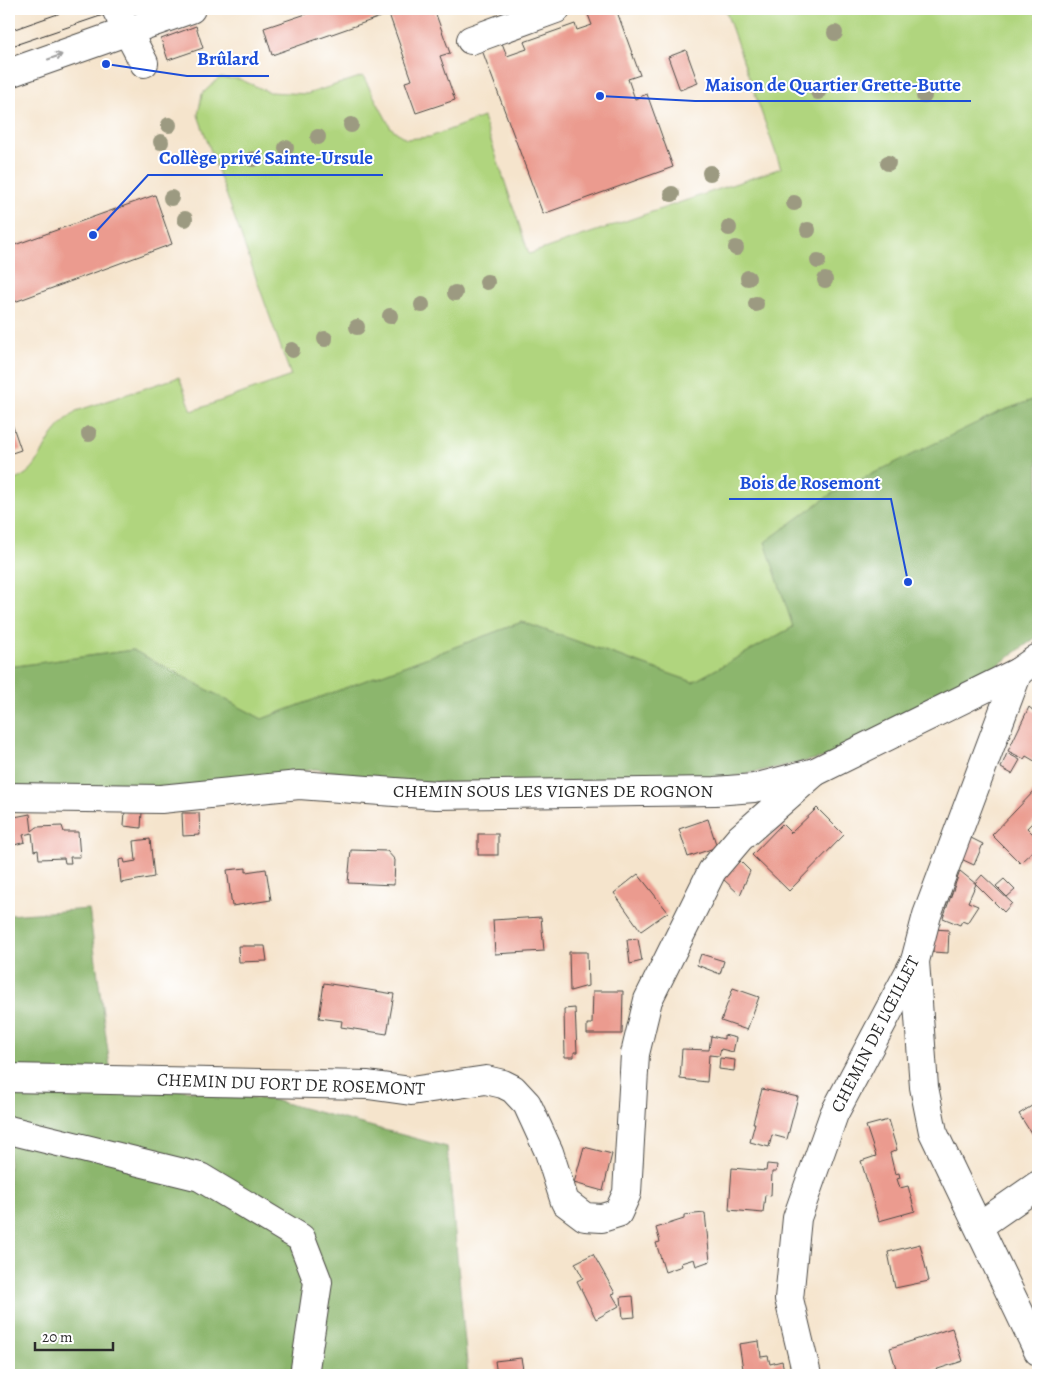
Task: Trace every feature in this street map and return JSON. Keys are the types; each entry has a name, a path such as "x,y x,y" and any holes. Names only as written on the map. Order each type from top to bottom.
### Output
{"street":[{"path":"9,73 122,20 190,9"},
{"path":"472,40 556,9"},
{"path":"122,20 144,63"},
{"name":"CHEMIN SOUS LES VIGNES DE ROGNON","path":"9,797 162,799 299,785 436,795 715,791 754,788 815,772 1028,665"},
{"name":"CHEMIN DE L'ŒILLET","path":"807,1375 789,1299 797,1218 834,1114 915,960 927,915 1028,665"},
{"name":"CHEMIN DU FORT DE ROSEMONT","path":"9,1078 368,1085 412,1091 486,1080 503,1084 513,1089 527,1104 549,1152 565,1202 585,1217 602,1218 618,1213 627,1194 635,1054 648,1000 678,944 712,871 740,838 815,772"},
{"path":"915,960 924,1087 933,1132 1038,1351"},
{"path":"9,1130 200,1177 301,1238 318,1282 304,1375"},
{"path":"978,1226 1038,1185"}],"green space":[{"path":"725,9 1038,9 1038,398 999,412 793,627 693,682 522,622 262,719 133,650 9,667 9,482 32,469 53,434 64,422 76,411 179,377 192,411 291,376 198,115 202,94 219,78 239,79 269,92 307,94 363,76 391,128 406,139 430,137 483,117 529,254 781,168"},
{"path":"1038,398 1038,636 954,697 831,756 713,781 408,783 315,769 163,789 9,789 9,667 133,650 262,719 522,622 693,682 793,627 765,542 831,494 999,412"},
{"path":"89,909 112,1082 273,1100 447,1147 468,1375 9,1375 9,915"}],"building":[{"path":"311,9 434,9 450,53 440,56 455,100 416,113 405,82 412,80 389,14 272,55 264,28 312,12"},
{"path":"595,9 616,9 640,75 628,79 635,99 647,94 673,167 543,214 482,50 502,43 507,56 527,49 524,42 575,24 577,30 592,25 587,12"},
{"path":"196,26 203,48 168,60 161,39"},
{"path":"686,50 698,83 680,90 668,57"},
{"path":"155,195 172,244 9,304 9,247"},
{"path":"9,415 21,450 9,454"},
{"path":"1029,707 1036,713 1038,711 1038,763 1026,756 1024,759 1008,751"},
{"path":"1007,753 1020,760 1012,774 1001,768"},
{"path":"1038,787 1038,817 1027,828 1038,839 1038,846 1020,863 992,835"},
{"path":"817,808 844,835 789,891 752,855 782,824 791,833"},
{"path":"125,811 142,812 141,828 124,826"},
{"path":"182,813 199,813 200,835 183,836"},
{"path":"30,814 32,831 37,827 62,826 64,832 78,832 80,857 70,857 71,863 65,863 64,858 39,859 38,850 34,851 32,833 23,835 25,842 11,846 9,818"},
{"path":"708,819 717,847 688,857 679,829"},
{"path":"478,834 498,834 498,855 478,855"},
{"path":"969,837 983,844 974,865 959,858"},
{"path":"150,839 154,877 121,883 119,860 124,859 125,863 136,861 134,841"},
{"path":"351,850 387,851 395,860 394,885 348,883"},
{"path":"740,861 750,871 740,895 722,878"},
{"path":"246,868 246,872 266,869 271,900 232,906 227,870"},
{"path":"960,871 976,884 968,902 978,906 967,923 962,921 960,925 943,918"},
{"path":"638,874 668,912 641,931 614,893"},
{"path":"982,875 1012,903 1004,912 975,883"},
{"path":"1004,879 1015,890 1007,897 996,886"},
{"path":"541,917 544,951 495,954 493,920"},
{"path":"933,929 949,930 948,953 933,952"},
{"path":"638,939 642,961 630,964 627,940"},
{"path":"238,946 265,946 267,961 239,962"},
{"path":"569,952 587,952 588,986 570,991"},
{"path":"701,954 724,961 720,974 697,965"},
{"path":"324,983 394,994 387,1034 341,1027 342,1021 319,1018"},
{"path":"733,988 759,997 747,1030 721,1021"},
{"path":"593,991 623,991 622,1034 587,1034 587,1024 592,1024"},
{"path":"575,1008 577,1052 574,1052 574,1057 565,1057 564,1009"},
{"path":"724,1035 736,1038 733,1052 721,1049 719,1056 709,1055 707,1082 680,1079 682,1049 709,1050 711,1036 724,1039"},
{"path":"720,1058 735,1060 734,1071 719,1069"},
{"path":"762,1089 798,1097 787,1139 772,1135 769,1147 750,1142"},
{"path":"1038,1102 1038,1144 1019,1114"},
{"path":"888,1120 897,1150 890,1153 895,1174 899,1173 900,1178 897,1179 900,1188 908,1186 915,1211 879,1221 861,1161 876,1156 866,1126"},
{"path":"584,1147 612,1154 603,1191 574,1183"},
{"path":"767,1164 777,1165 776,1172 772,1172 771,1196 765,1195 763,1213 729,1210 732,1168 766,1171"},
{"path":"705,1213 710,1261 696,1266 694,1259 681,1263 682,1266 665,1272 656,1243 660,1242 656,1228 684,1219 684,1215"},
{"path":"920,1244 929,1281 895,1288 888,1252"},
{"path":"593,1254 615,1293 612,1294 619,1306 596,1319 577,1281 583,1278 575,1263"},
{"path":"633,1296 635,1317 623,1318 621,1297"},
{"path":"952,1328 963,1361 922,1375 898,1375 890,1348"},
{"path":"759,1341 761,1357 768,1356 770,1364 782,1361 785,1375 744,1375 739,1344"},
{"path":"521,1358 524,1375 497,1375 495,1361"}],"tram line":[{"path":"9,31 72,9"},
{"path":"9,47 121,9"}],"place":[{"name":"Brûlard","path":"106,64"},
{"name":"Maison de Quartier Grette-Butte","path":"600,96"},
{"name":"Collège privé Sainte-Ursule","path":"93,235"},
{"name":"Bois de Rosemont","path":"908,582"}]}
